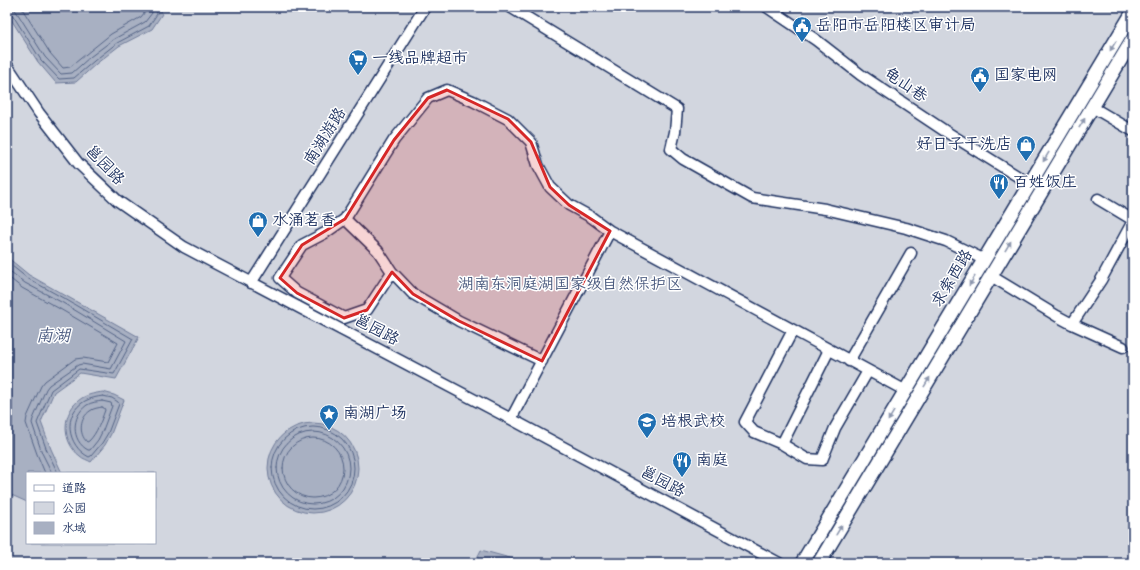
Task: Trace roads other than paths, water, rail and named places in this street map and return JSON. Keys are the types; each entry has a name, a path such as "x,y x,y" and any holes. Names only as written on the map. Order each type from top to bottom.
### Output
{"main road":[{"name":"求索西路","path":"802,563 1133,12"},
{"name":"求索西路","path":"819,563 1133,39"}],"street":[{"name":"南湖游路","path":"251,283 425,7"},
{"path":"510,7 677,110 675,132 671,149 683,159 752,198 825,209 906,228 946,241 985,260"},
{"name":"龟山巷","path":"767,7 816,40 867,79 945,131 1030,184"},
{"name":"邕园路","path":"7,65 39,113 78,163 118,202 184,247 512,418 779,563"},
{"path":"392,272 366,310 344,318 297,294 280,278 302,245 325,233 346,219 394,140 428,98 447,90 473,101 508,120 531,142 538,165 550,188 569,205 591,216 610,231 906,391"},
{"path":"1092,106 1133,131"},
{"path":"1072,324 1100,280 1133,220 1098,199"},
{"path":"346,219 378,251 392,272 413,294 459,321 542,361"},
{"path":"512,418 610,231"},
{"path":"849,360 911,253"},
{"path":"991,276 1057,316 1123,347"},
{"path":"793,330 745,422 754,432 782,444 807,459 822,460 835,428 868,371"},
{"path":"782,444 829,350"}],"water":[{"path":"7,7 160,7 162,14 152,29 119,46 76,82 56,83 38,62 7,13"},
{"name":"南湖","path":"7,257 29,275 139,337 116,379 80,373 54,392 41,422 62,472 26,472 26,502 7,493"},
{"path":"103,392 124,400 111,434 105,445 91,462 80,456 69,443 66,427 67,418 75,404 82,398"},
{"path":"304,423 322,423 338,430 351,443 358,459 358,477 351,493 338,506 322,513 304,513 288,506 275,493 268,477 268,459 275,443 288,430"},
{"path":"481,550 517,560 515,563 475,563"}],"place":[{"name":"岳阳市岳阳楼区审计局","path":"802,43"},
{"name":"一线品牌超市","path":"358,76"},
{"name":"国家电网","path":"980,93"},
{"name":"好日子干洗店","path":"1026,162"},
{"name":"百姓饭庄","path":"999,200"},
{"name":"水涌茗香","path":"258,238"},
{"name":"南湖广场","path":"329,431"},
{"name":"培根武校","path":"647,439"},
{"name":"南庭","path":"682,478"}],"park label":[{"name":"湖南东洞庭湖国家级自然保护区","path":"570,285"}]}
